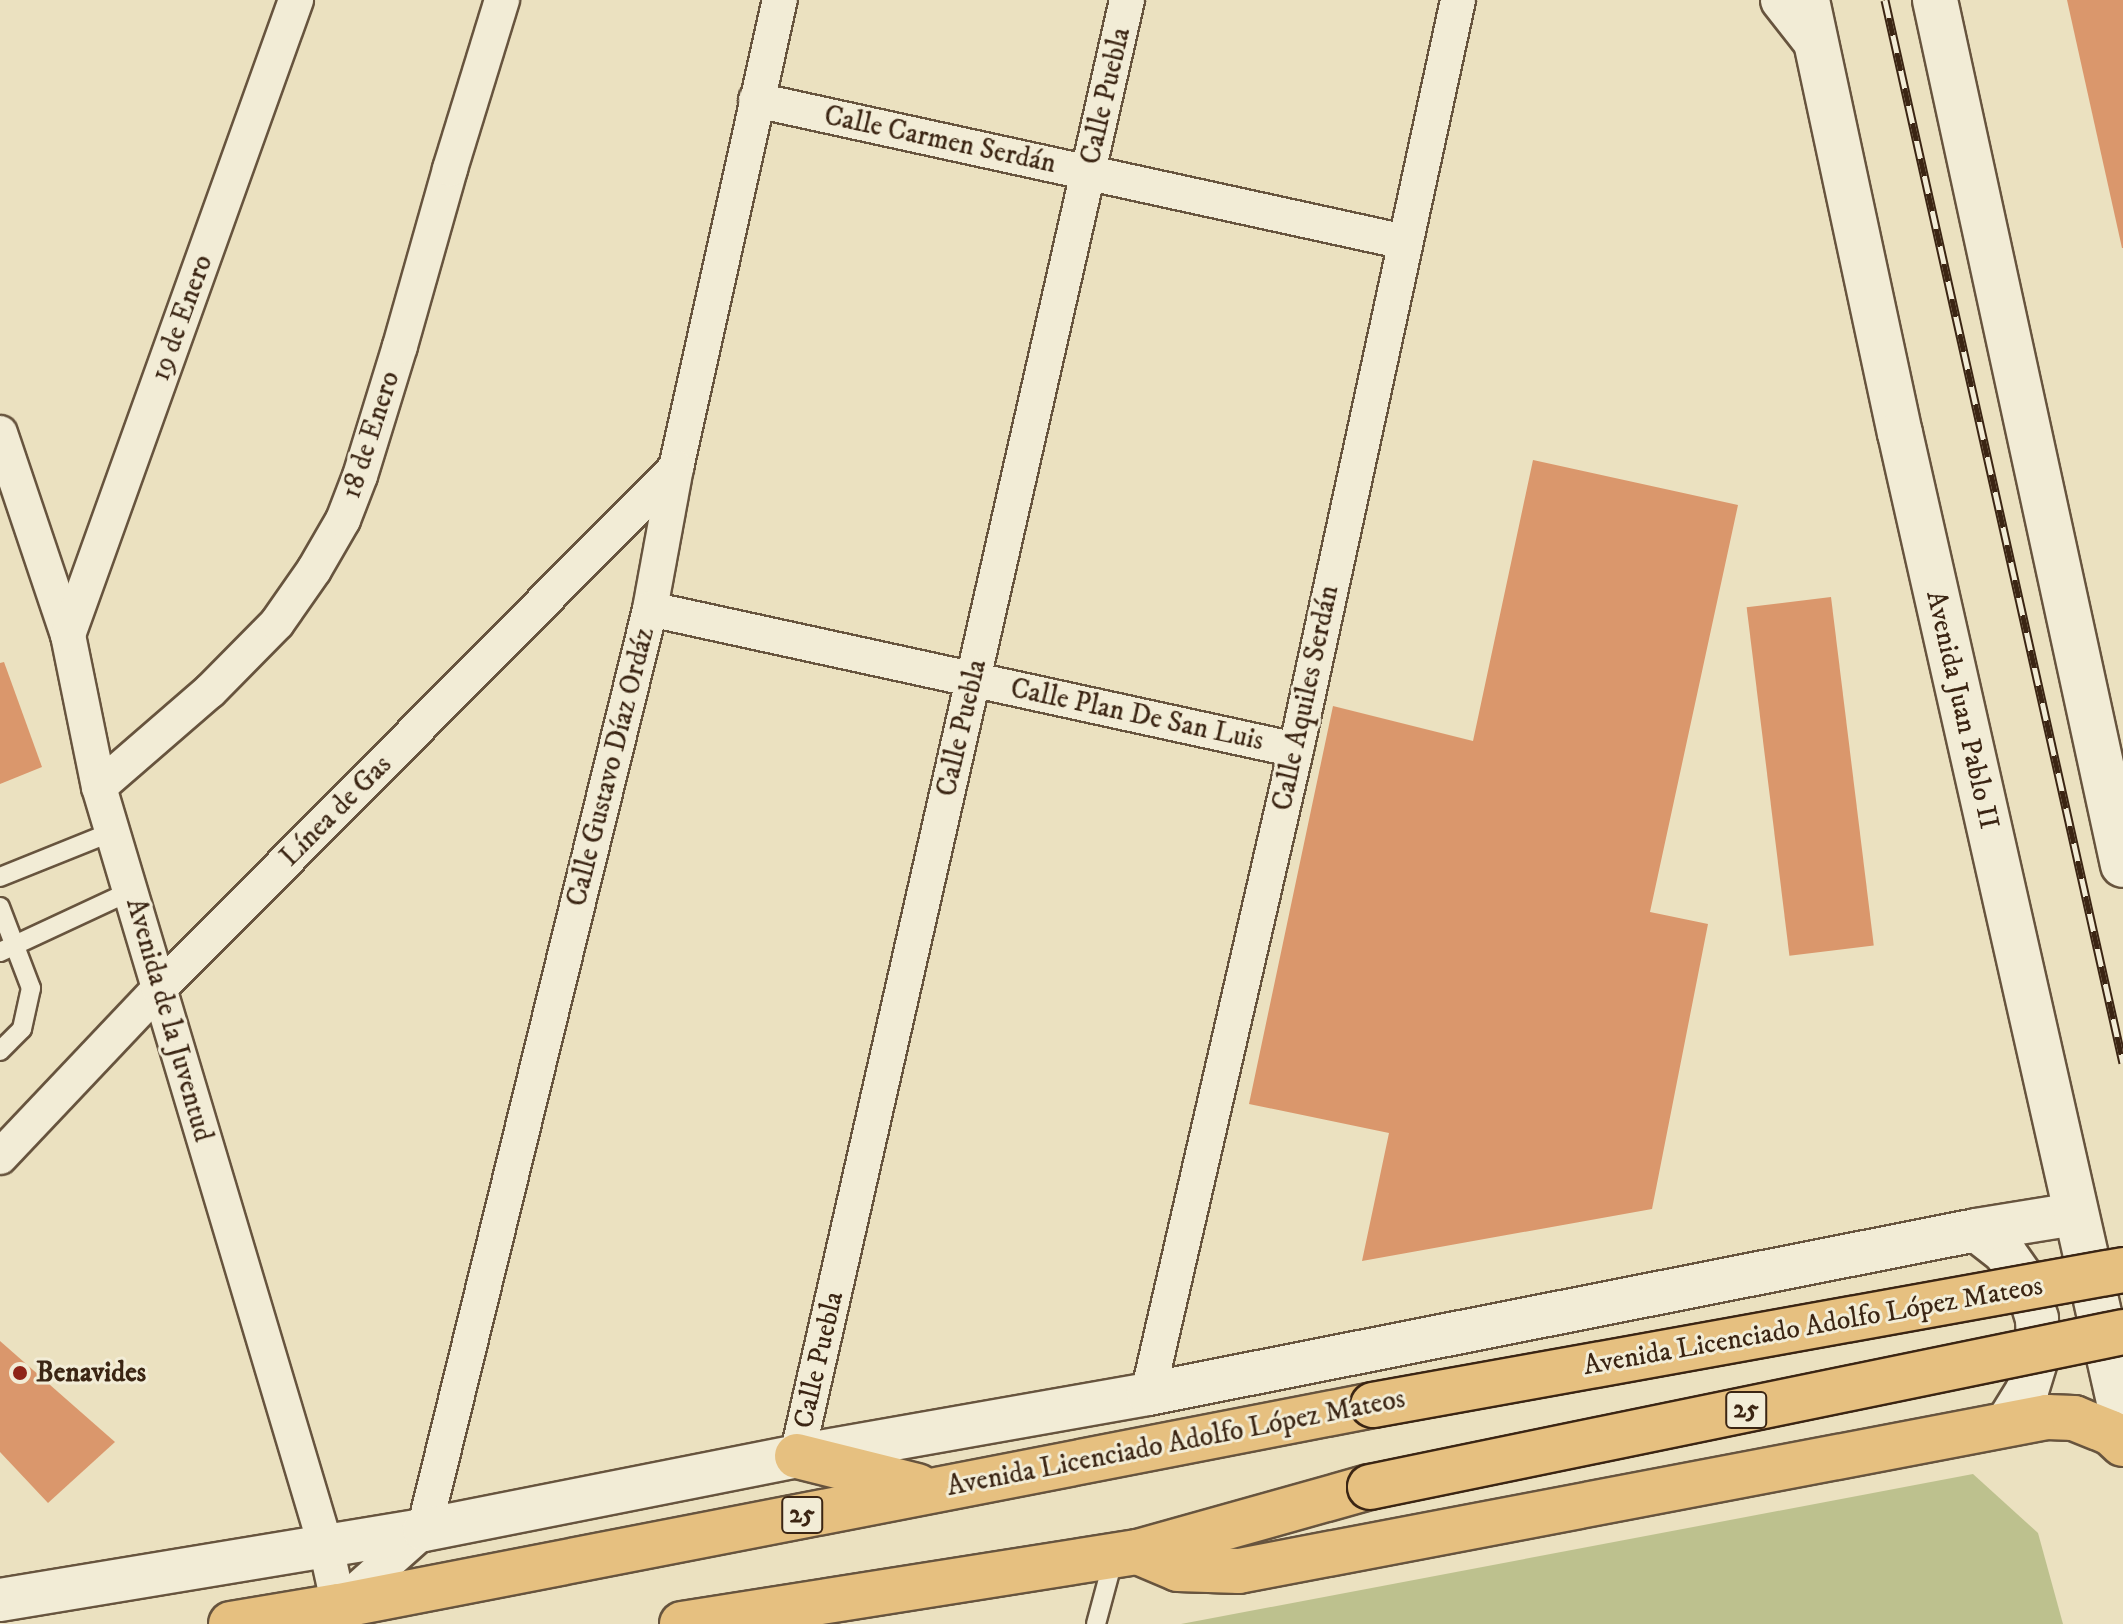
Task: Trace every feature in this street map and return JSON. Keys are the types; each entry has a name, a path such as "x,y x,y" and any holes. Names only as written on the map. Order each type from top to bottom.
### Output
{"main road":[{"path":"1935,0 2123,865"},
{"name":"Avenida Juan Pablo II","path":"1811,21 2123,1419"},
{"name":"Avenida Licenciado Adolfo López Mateos","path":"231,1624 339,1606 1373,1405 2123,1270"},
{"name":"25","path":"682,1624 1126,1553 1370,1487 2123,1332"},
{"path":"1126,1553 1178,1569 1239,1571 2047,1417 2074,1418 2111,1433 2123,1444"},
{"path":"797,1456 931,1489"}],"street":[{"name":"19 de Enero","path":"68,635 296,0"},
{"name":"18 de Enero","path":"99,787 210,691 277,623 314,570 343,520 396,361 502,0"},
{"name":"Calle Gustavo Díaz Ordáz","path":"424,1530 650,609 676,468 780,0"},
{"name":"Calle Puebla","path":"797,1456 1127,0"},
{"name":"Calle Aquiles Serdán","path":"1148,1394 1296,750 1458,0"},
{"path":"1782,0 1811,21"},
{"name":"Calle Carmen Serdán","path":"756,100 1405,242"},
{"name":"Avenida de la Juventud","path":"0,433 68,635 99,787 326,1547 339,1606"},
{"name":"Línea de Gas","path":"0,1157 159,989 676,468"},
{"name":"Calle Plan De San Luis","path":"650,609 1296,750"},
{"path":"0,1600 424,1530 797,1456 1148,1394 1976,1230 2075,1214"},
{"path":"1976,1230 2005,1253 2019,1273 2037,1318 2038,1355 2027,1391 2008,1422"},
{"path":"339,1606 424,1530"}],"lane":[{"path":"0,877 112,832"},
{"path":"8,949 131,891"},
{"path":"0,907 8,949 31,988 22,1029 0,1051"},
{"path":"1096,1624 1126,1553"}],"green space":[{"path":"1973,1474 2038,1533 2063,1624 1181,1624"}],"building":[{"path":"2067,0 2123,0 2123,248 2122,248"},
{"path":"1533,460 1738,505 1650,912 1708,924 1652,1209 1362,1261 1389,1133 1249,1104 1333,706 1473,741"},
{"path":"1831,597 1874,945 1789,956 1747,607"},
{"path":"4,662 42,767 0,784 0,663"},
{"path":"0,1341 115,1442 48,1503 0,1452"}],"railway":[{"path":"1885,0 2123,1063"}],"place":[{"name":"Benavides","path":"20,1373"}]}
